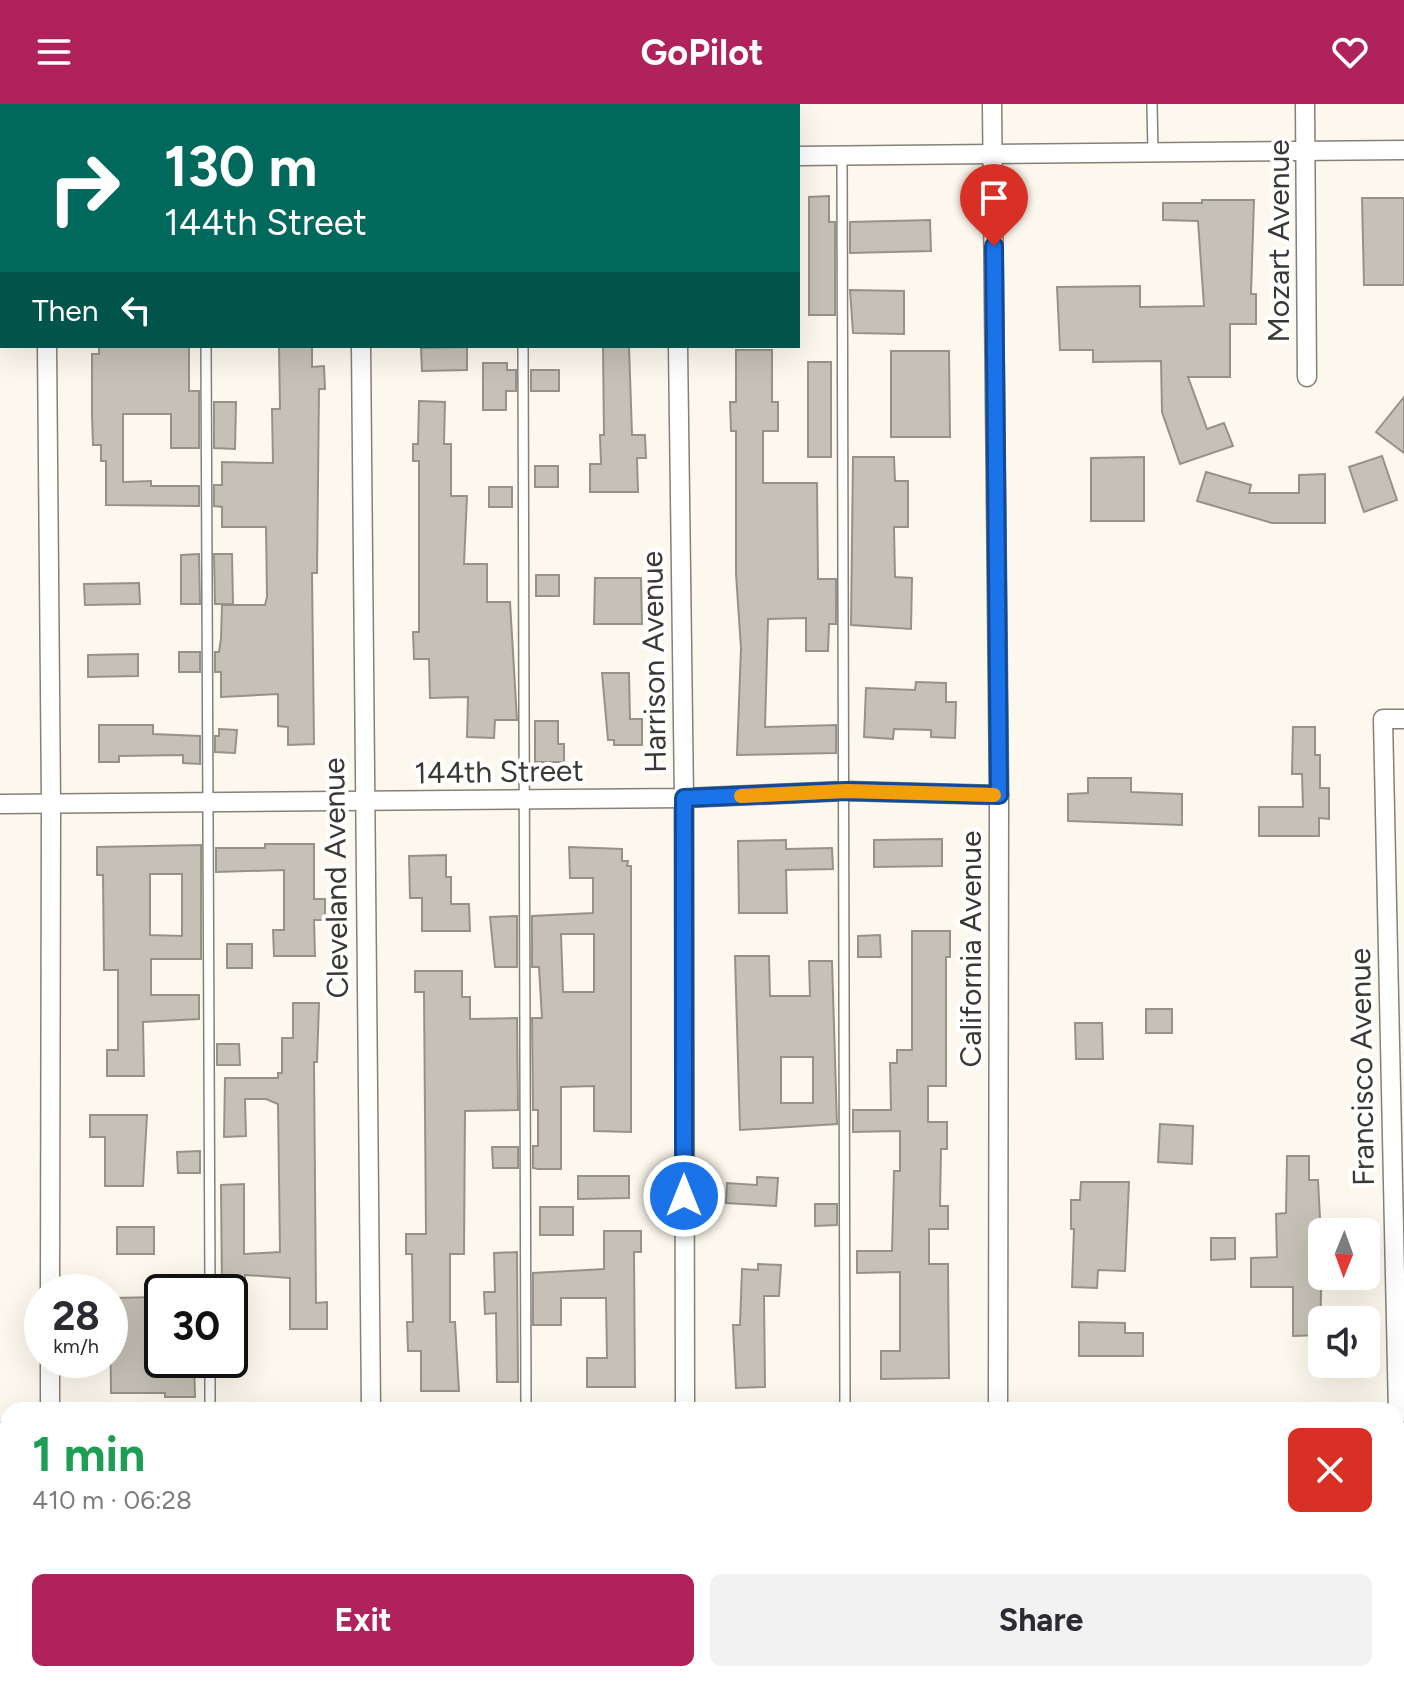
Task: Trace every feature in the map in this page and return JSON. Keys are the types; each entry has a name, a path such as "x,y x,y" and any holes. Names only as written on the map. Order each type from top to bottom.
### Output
{"street":[{"name":"California Avenue","path":"992,104 999,795 998,1402"},
{"name":"Mozart Avenue","path":"1305,104 1307,377"},
{"path":"800,156 1404,150"},
{"path":"47,348 51,804 50,1274"},
{"name":"Cleveland Avenue","path":"361,348 371,1402"},
{"name":"Harrison Avenue","path":"678,348 684,798 685,1402"},
{"name":"Francisco Avenue","path":"1399,1402 1396,1057 1383,719 1404,719"},
{"name":"144th Street","path":"0,804 684,798 846,791 999,795"},
{"path":"50,1378 50,1402"}],"lane":[{"path":"1152,104 1153,153"},
{"path":"842,156 846,791 845,1402"},
{"path":"206,348 210,1274"},
{"path":"523,348 526,1402"},
{"path":"210,1378 210,1402"}],"building":[{"path":"829,196 829,222 835,222 835,315 809,315 809,197"},
{"path":"1362,198 1404,198 1404,285 1364,285"},
{"path":"1202,200 1254,200 1251,294 1256,294 1256,324 1230,324 1230,377 1188,377 1207,429 1224,423 1233,446 1180,464 1162,412 1161,361 1093,362 1093,350 1060,350 1057,287 1140,286 1140,307 1204,306 1198,221 1163,220 1163,203 1202,203"},
{"path":"930,220 931,251 850,253 850,222"},
{"path":"850,290 904,291 904,334 853,333"},
{"path":"99,348 189,348 189,391 199,391 199,448 171,448 171,414 123,414 123,482 151,481 151,486 199,486 199,506 106,505 106,461 101,461 101,445 93,445 92,354 99,354"},
{"path":"279,348 312,348 312,367 324,366 325,389 319,389 317,573 312,573 314,744 288,745 288,727 278,726 278,694 221,697 221,672 215,672 215,652 219,652 221,639 222,605 265,605 267,597 266,527 222,527 222,507 214,506 214,485 222,485 222,462 273,463 272,409 280,409"},
{"path":"421,348 467,348 467,370 422,371"},
{"path":"603,348 629,348 632,435 645,435 646,458 637,458 638,492 590,492 590,464 601,464 600,435 604,435"},
{"path":"736,350 772,350 772,402 778,402 778,431 763,431 763,483 817,483 818,579 836,579 836,624 829,624 828,651 806,651 806,618 768,619 765,727 836,725 836,753 737,755 741,648 736,574 736,431 731,431 730,402 736,402"},
{"path":"891,351 949,351 950,437 891,437"},
{"path":"808,362 831,362 831,457 808,457"},
{"path":"483,363 507,363 507,370 516,370 516,391 506,391 506,410 483,410"},
{"path":"531,370 559,370 559,391 531,391"},
{"path":"1404,397 1404,453 1376,432"},
{"path":"419,401 445,402 444,444 451,444 451,496 467,496 464,564 487,564 487,602 510,602 517,720 495,720 494,738 467,737 468,697 430,698 429,659 414,659 413,632 419,632 419,461 413,461 413,444 418,444"},
{"path":"214,402 236,402 235,449 214,448"},
{"path":"1382,456 1397,500 1364,512 1349,467"},
{"path":"853,457 894,457 895,481 908,481 908,527 894,527 895,577 912,578 911,629 851,625"},
{"path":"1144,457 1144,521 1091,521 1091,458"},
{"path":"535,466 558,466 558,487 535,487"},
{"path":"1206,472 1251,485 1249,493 1299,493 1299,475 1325,474 1325,523 1272,523 1197,501"},
{"path":"489,487 512,487 512,507 489,507"},
{"path":"199,554 200,604 181,604 181,555"},
{"path":"214,554 232,554 233,604 215,604"},
{"path":"536,575 559,575 559,596 536,596"},
{"path":"595,578 641,578 642,624 594,624"},
{"path":"139,583 140,604 85,605 84,584"},
{"path":"179,652 200,652 200,672 179,672"},
{"path":"138,654 138,676 88,677 88,655"},
{"path":"602,673 629,673 630,719 642,719 642,745 614,745 614,740 608,740"},
{"path":"916,682 946,683 946,702 956,702 955,738 931,737 931,730 894,729 893,739 864,737 866,688 915,690"},
{"path":"535,721 558,721 558,744 564,744 564,762 535,762"},
{"path":"99,725 153,725 153,734 200,736 200,764 183,763 183,755 119,756 119,762 99,762"},
{"path":"1293,727 1315,727 1315,755 1320,755 1320,788 1329,788 1329,819 1319,818 1319,836 1259,836 1259,807 1303,807 1302,774 1292,774"},
{"path":"219,729 237,730 235,753 215,752 215,736 219,736"},
{"path":"1088,778 1131,778 1131,792 1182,794 1182,825 1068,821 1068,794 1088,793"},
{"path":"942,839 942,866 874,867 874,840"},
{"path":"786,840 786,849 832,848 833,869 786,870 787,913 739,913 738,841"},
{"path":"265,844 314,844 314,899 325,899 325,920 314,920 315,956 274,956 273,930 284,930 284,870 216,872 216,848 265,848"},
{"path":"201,845 201,959 151,959 151,995 199,995 199,1019 143,1022 144,1076 107,1076 107,1050 118,1050 118,970 104,970 103,875 97,875 97,847","holes":["150,874 182,874 182,936 150,935"]},
{"path":"569,847 622,849 622,861 628,861 627,866 631,866 631,1132 594,1131 594,1086 561,1087 561,1169 538,1169 533,1168 533,1146 538,1146 538,1110 533,1110 532,1018 542,1018 539,967 532,967 532,916 593,913 593,878 570,878","holes":["561,934 594,934 594,992 563,992"]},
{"path":"446,855 446,877 451,877 451,904 469,904 470,931 422,931 422,898 410,898 409,856"},
{"path":"517,916 517,967 495,967 490,917"},
{"path":"912,931 950,931 950,957 946,957 946,1086 928,1086 928,1122 947,1122 947,1149 941,1149 940,1206 948,1206 948,1229 929,1229 929,1264 948,1264 949,1378 881,1379 881,1351 900,1351 900,1272 857,1273 857,1251 892,1251 894,1171 900,1171 900,1131 853,1132 853,1110 891,1110 890,1063 897,1063 897,1050 912,1050"},
{"path":"880,935 881,957 858,957 858,936"},
{"path":"227,944 252,944 252,968 227,968"},
{"path":"735,956 769,956 770,996 810,996 809,961 832,961 837,1124 740,1130","holes":["781,1057 813,1057 813,1103 781,1103"]},
{"path":"415,971 462,971 462,997 470,997 470,1019 517,1018 518,1110 465,1111 464,1254 450,1254 450,1322 455,1322 459,1391 421,1391 421,1351 408,1351 407,1322 413,1322 412,1254 406,1254 406,1234 426,1234 424,992 415,992"},
{"path":"293,1003 319,1003 317,1062 314,1062 316,1303 327,1302 327,1329 290,1329 290,1278 222,1274 221,1185 244,1184 244,1254 280,1252 278,1104 266,1099 245,1099 246,1136 224,1137 225,1078 278,1078 278,1073 282,1073 282,1038 293,1038"},
{"path":"1146,1009 1172,1009 1172,1033 1146,1033"},
{"path":"1075,1023 1102,1023 1103,1059 1076,1059"},
{"path":"217,1044 239,1044 240,1065 217,1065"},
{"path":"90,1115 147,1115 143,1186 105,1186 105,1137 90,1137"},
{"path":"1160,1124 1193,1126 1192,1164 1158,1162"},
{"path":"492,1147 518,1147 518,1168 493,1168"},
{"path":"200,1151 200,1173 178,1173 177,1152"},
{"path":"1287,1156 1309,1156 1309,1180 1318,1180 1320,1218 1308,1218 1308,1290 1321,1290 1321,1306 1308,1306 1308,1335 1293,1336 1293,1287 1251,1287 1251,1258 1277,1257 1276,1214 1286,1213"},
{"path":"578,1176 629,1176 629,1198 578,1199"},
{"path":"757,1177 778,1178 776,1206 726,1203 727,1183 757,1185"},
{"path":"1081,1182 1129,1182 1125,1271 1098,1270 1097,1288 1072,1287 1074,1229 1071,1229 1071,1200 1080,1200"},
{"path":"815,1204 837,1204 837,1225 815,1226"},
{"path":"540,1207 573,1207 573,1235 540,1235"},
{"path":"117,1227 154,1227 154,1254 117,1254"},
{"path":"604,1231 641,1231 641,1252 634,1252 635,1387 587,1387 587,1358 607,1358 606,1298 561,1298 561,1325 533,1325 533,1273 604,1269"},
{"path":"1211,1238 1235,1238 1235,1259 1211,1260"},
{"path":"517,1252 518,1382 497,1382 496,1313 485,1314 484,1292 495,1292 494,1253"},
{"path":"758,1264 781,1265 779,1296 764,1296 765,1387 736,1388 733,1325 740,1325 742,1269 758,1270"},
{"path":"144,1297 144,1378 194,1378 195,1397 165,1397 165,1393 111,1393 111,1378 128,1378 128,1298"},
{"path":"1079,1322 1125,1323 1125,1333 1143,1333 1143,1356 1079,1356"}],"slow traffic":[{"path":"741,796 846,791 994,795"}],"route":[{"path":"684,1196 684,798 846,791 999,795 994,246"}]}
